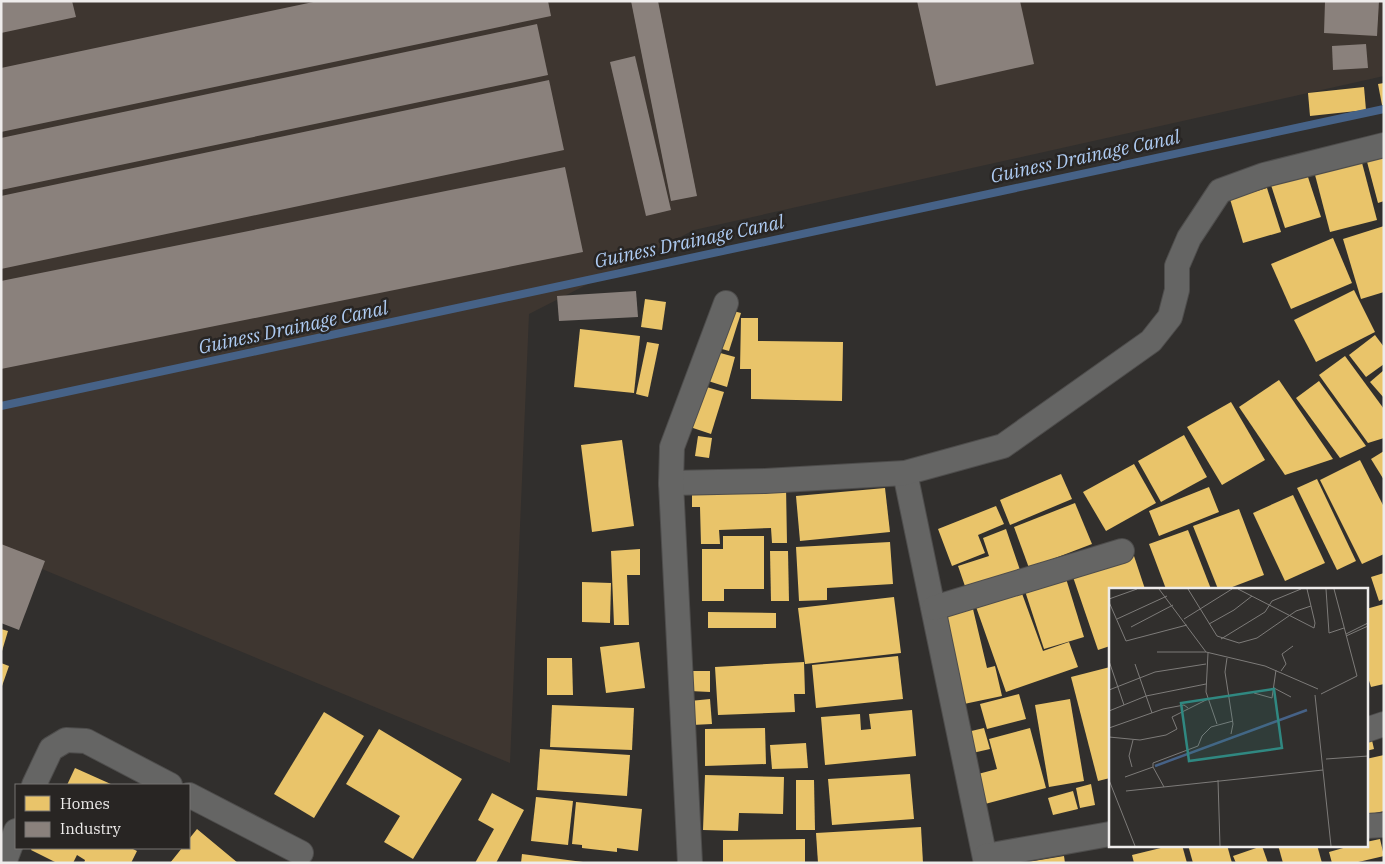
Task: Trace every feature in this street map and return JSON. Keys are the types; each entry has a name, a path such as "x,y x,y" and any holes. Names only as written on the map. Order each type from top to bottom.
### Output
{"street":[{"path":"671,483 764,481 905,473 1003,446 1152,341 1170,317 1177,290 1176,266 1189,238 1220,191 1264,175 1384,145"},
{"path":"690,863 671,483 672,447 726,303"},
{"path":"905,473 986,859 1109,834"},
{"path":"934,608 1122,551"},
{"path":"1368,729 1384,724"},
{"path":"34,784 51,749 66,740 86,742 168,784"},
{"path":"190,796 301,853"},
{"path":"1368,826 1384,825"},
{"path":"4,863 15,835"}],"shaded area":[{"path":"1,1 1384,1 1384,76 694,230 529,314 510,763 1,552"}],"building: Homes":[{"path":"1384,83 1384,105 1382,105 1378,84"},
{"path":"1364,87 1366,110 1310,116 1308,93"},
{"path":"1384,153 1384,201 1378,203 1366,158"},
{"path":"1361,159 1377,220 1330,232 1314,171"},
{"path":"1306,171 1321,217 1285,228 1270,182"},
{"path":"1267,188 1281,232 1243,243 1230,199"},
{"path":"1384,226 1384,292 1361,299 1343,239"},
{"path":"1333,238 1352,283 1291,309 1271,264"},
{"path":"1354,290 1375,332 1316,362 1294,320"},
{"path":"645,299 666,302 662,330 641,327"},
{"path":"726,309 741,313 729,351 715,347"},
{"path":"741,318 758,318 758,341 843,342 842,401 751,399 751,369 740,369"},
{"path":"580,329 640,336 634,393 574,387"},
{"path":"1375,335 1384,347 1384,364 1366,377 1349,355"},
{"path":"647,342 659,344 648,397 636,394"},
{"path":"713,351 735,357 727,387 705,380"},
{"path":"1345,356 1384,409 1384,438 1368,443 1319,375"},
{"path":"1384,370 1384,398 1370,382"},
{"path":"1279,380 1333,459 1285,475 1239,407"},
{"path":"1319,381 1366,446 1340,458 1296,398"},
{"path":"703,386 724,392 711,434 690,427"},
{"path":"1231,402 1265,460 1222,485 1187,427"},
{"path":"1184,435 1207,477 1161,502 1138,461"},
{"path":"698,436 712,438 709,458 695,456"},
{"path":"622,440 634,526 592,532 581,445"},
{"path":"1384,451 1384,480 1371,459"},
{"path":"1360,460 1384,507 1384,554 1362,564 1320,480"},
{"path":"1134,464 1156,503 1106,531 1083,492"},
{"path":"1061,474 1072,499 1010,525 1000,500"},
{"path":"1317,479 1356,561 1337,570 1297,488"},
{"path":"786,486 787,543 772,543 771,528 719,530 720,544 701,544 700,507 692,507 692,488"},
{"path":"1209,487 1219,512 1159,536 1149,511"},
{"path":"885,488 890,532 800,541 796,496"},
{"path":"1293,495 1325,563 1285,581 1253,513"},
{"path":"1075,503 1092,544 1029,568 1014,527"},
{"path":"996,506 1004,524 978,535 985,553 952,566 938,529"},
{"path":"1239,509 1264,575 1230,588 1218,588 1193,526"},
{"path":"1006,529 1020,570 966,589 958,566 989,556 983,538"},
{"path":"1188,530 1211,588 1166,588 1149,544"},
{"path":"723,536 764,536 764,589 724,589 724,601 702,601 702,549 723,549"},
{"path":"890,542 893,584 827,588 827,600 799,601 796,547"},
{"path":"640,549 640,575 627,575 629,625 614,625 611,551"},
{"path":"770,551 788,551 789,601 771,601"},
{"path":"1134,556 1145,588 1109,588 1109,646 1098,650 1073,577"},
{"path":"1064,572 1084,637 1044,649 1023,585"},
{"path":"1384,573 1384,599 1379,601 1371,577"},
{"path":"582,582 611,583 610,623 582,622"},
{"path":"1020,588 1043,651 1069,642 1078,667 1006,692 975,604"},
{"path":"894,597 901,653 805,664 798,608"},
{"path":"1384,604 1384,684 1371,687 1368,677 1368,608"},
{"path":"973,609 987,668 995,666 1002,696 964,704 944,616"},
{"path":"708,612 776,613 776,628 708,628"},
{"path":"1,629 8,631 2,651 1,651"},
{"path":"639,642 645,688 606,693 600,647"},
{"path":"898,656 903,699 816,708 812,665"},
{"path":"547,658 572,658 573,695 547,695"},
{"path":"804,662 805,694 794,694 795,712 718,715 715,667"},
{"path":"1,663 9,666 2,686 1,686"},
{"path":"1109,667 1109,778 1098,781 1071,677"},
{"path":"691,671 710,671 710,692 690,691"},
{"path":"1019,694 1026,719 987,729 980,704"},
{"path":"710,699 712,724 692,725 690,701"},
{"path":"1070,699 1084,781 1049,787 1035,705"},
{"path":"552,705 634,708 632,750 550,747"},
{"path":"912,710 916,756 825,765 821,717 860,714 861,730 871,729 869,714"},
{"path":"324,712 364,736 314,818 274,794"},
{"path":"765,728 766,764 705,766 705,729"},
{"path":"984,728 990,749 968,754 963,733"},
{"path":"1030,728 1046,788 985,804 978,774 997,769 989,739"},
{"path":"379,729 462,779 413,859 384,842 400,816 346,784"},
{"path":"1371,736 1374,749 1368,750 1368,737"},
{"path":"806,743 808,768 772,769 770,745"},
{"path":"540,749 630,755 627,796 537,790"},
{"path":"1384,755 1384,811 1368,815 1368,759"},
{"path":"75,768 111,784 67,784"},
{"path":"910,774 914,819 832,825 828,779"},
{"path":"705,775 784,777 783,814 739,813 738,831 703,830"},
{"path":"796,780 814,780 815,830 796,830"},
{"path":"1091,784 1095,805 1080,808 1076,788"},
{"path":"1073,791 1078,809 1053,815 1048,798"},
{"path":"492,793 524,810 496,863 475,863 494,829 478,820"},
{"path":"536,797 573,801 568,845 531,841"},
{"path":"576,802 642,809 638,851 617,848 617,852 582,848 582,845 572,844"},
{"path":"921,827 923,863 818,863 816,833"},
{"path":"197,829 238,863 170,863 181,849 190,849 190,838"},
{"path":"805,839 805,863 723,863 723,840"},
{"path":"1380,839 1384,856 1354,863 1332,863 1329,852 1350,846 1368,846 1368,842"},
{"path":"1169,846 1182,846 1187,863 1134,863 1132,855"},
{"path":"1188,846 1227,846 1232,863 1193,863"},
{"path":"1262,846 1268,863 1236,863 1233,856"},
{"path":"1278,846 1317,846 1322,863 1283,863"},
{"path":"133,849 137,851 131,863 84,863 85,860 77,855 73,863 57,863 31,850"},
{"path":"522,854 583,862 583,863 521,863"},
{"path":"1064,856 1065,863 1028,863 1028,862"}],"building: Industry":[{"path":"1,1 72,1 76,17 1,33"},
{"path":"318,1 548,1 551,16 1,132 1,68"},
{"path":"631,1 658,1 697,196 671,201"},
{"path":"917,1 1020,1 1034,64 936,86"},
{"path":"1325,1 1379,1 1377,36 1324,33"},
{"path":"537,24 548,75 1,190 1,138"},
{"path":"1366,44 1368,68 1333,70 1332,46"},
{"path":"635,56 671,210 646,216 610,62"},
{"path":"549,80 564,150 1,269 1,196"},
{"path":"565,167 583,252 1,369 1,281"},
{"path":"636,291 638,317 559,321 557,296"},
{"path":"1,544 45,561 19,630 1,623"}],"waterway":[{"name":"Guiness Drainage Canal","path":"1,406 1384,109"}]}
